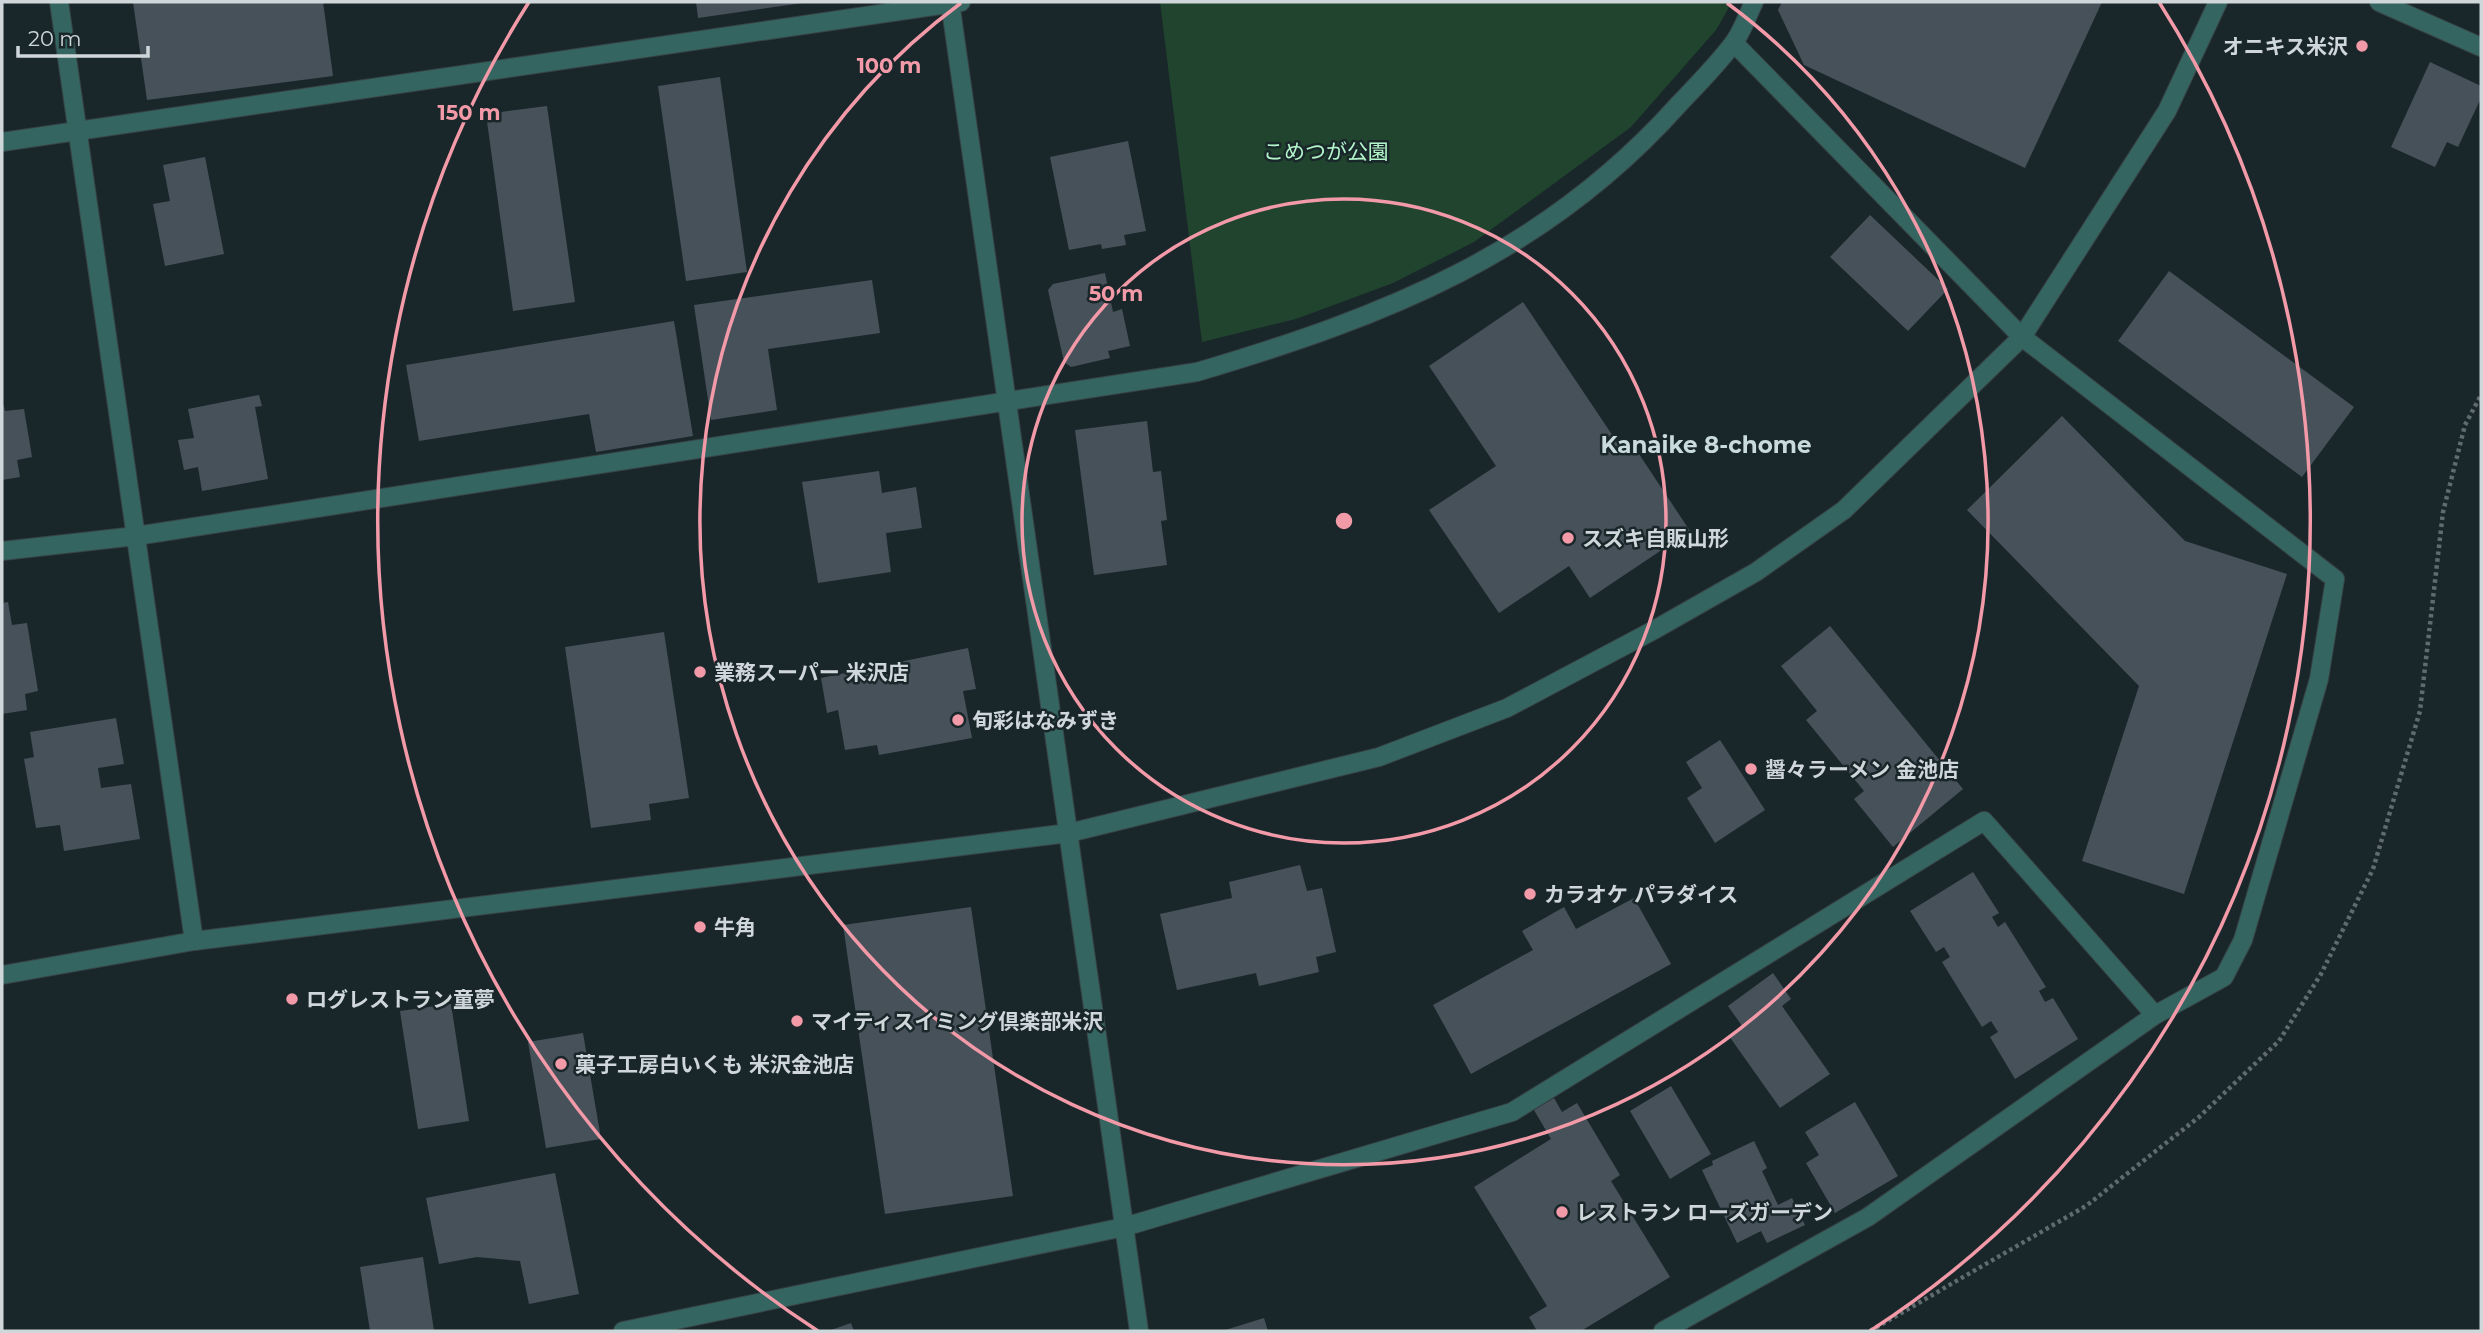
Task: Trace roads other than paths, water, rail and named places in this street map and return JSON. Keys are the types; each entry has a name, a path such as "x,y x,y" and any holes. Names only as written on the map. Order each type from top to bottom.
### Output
{"street":[{"path":"60,2 194,941"},
{"path":"2,142 954,2 1007,402 1139,1331"},
{"path":"2,551 136,537 1197,372 1309,338 1477,265 1560,215 1646,142 1734,43 1754,2"},
{"path":"2,975 194,941 1069,833 1379,757 1507,708 1745,578 1844,510 2022,337 2168,111 2218,2"},
{"path":"2379,2 2481,47"},
{"path":"1663,1331 1868,1217 2155,1015 2224,977 2243,940 2319,679 2335,579 2022,337 1734,43"},
{"path":"623,1331 1124,1227 1513,1112 1984,821 2155,1015"}],"place":[{"name":"オニキス米沢","path":"2362,46"},
{"name":"スズキ自販山形","path":"1568,538"},
{"name":"業務スーパー 米沢店","path":"700,672"},
{"name":"旬彩はなみずき","path":"958,720"},
{"name":"醤々ラーメン 金池店","path":"1751,769"},
{"name":"カラオケ パラダイス","path":"1530,894"},
{"name":"牛角","path":"700,927"},
{"name":"ログレストラン童夢","path":"292,999"},
{"name":"マイティスイミング倶楽部米沢","path":"797,1021"},
{"name":"菓子工房白いくも 米沢金池店","path":"561,1064"},
{"name":"レストラン ローズガーデン","path":"1562,1212"}],"district":[{"name":"Kanaike 8-chome","path":"1706,445"}],"park label":[{"name":"こめつが公園","path":"1326,151"}]}
